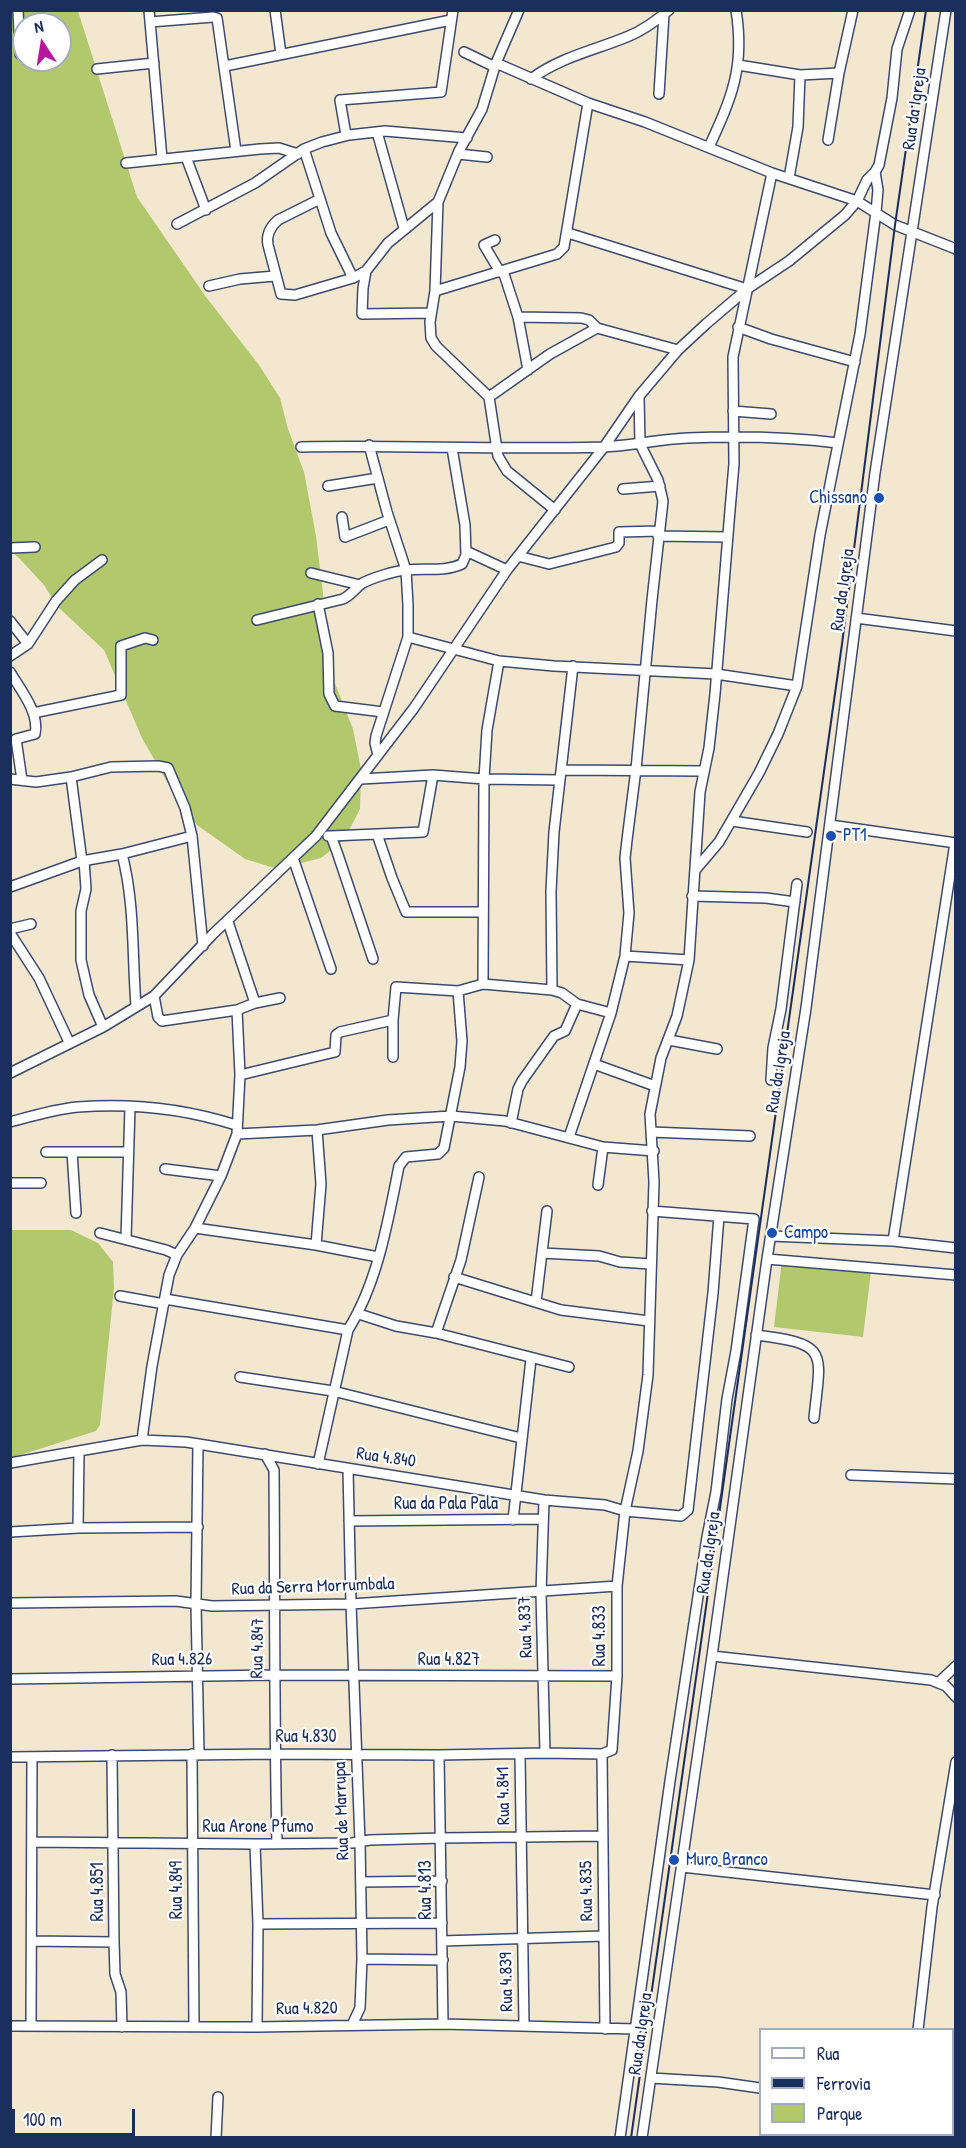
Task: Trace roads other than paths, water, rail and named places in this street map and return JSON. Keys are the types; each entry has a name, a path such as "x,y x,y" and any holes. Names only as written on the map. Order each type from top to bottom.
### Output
{"street":[{"path":"149,10 162,159"},
{"path":"275,10 280,54"},
{"path":"519,10 495,65 482,109 458,154 438,202 431,338 436,346 489,397 498,456 507,471 555,510"},
{"path":"709,147 730,101 738,65 740,49 736,10"},
{"path":"828,140 838,73 853,10"},
{"path":"696,869 720,842 732,821 778,734 797,686 812,585 855,362 876,212 878,190 875,172 886,135 896,76 897,49 910,10"},
{"name":"Rua da Igreja","path":"642,2138 767,1259 806,1008 875,474 946,10"},
{"path":"531,79 554,64 631,35 666,13"},
{"path":"659,93 666,13"},
{"path":"225,66 452,15 441,92 340,100 346,135"},
{"path":"150,22 217,18 236,151"},
{"path":"464,52 588,103 645,122 772,173 857,201 895,225 956,249"},
{"path":"97,69 154,63"},
{"path":"738,65 800,75 838,73"},
{"path":"789,178 798,127 800,75"},
{"path":"435,291 557,254 564,247 588,103"},
{"path":"177,224 255,183 301,151 346,135 377,132 467,138"},
{"path":"377,132 404,228"},
{"path":"126,163 279,148 301,151"},
{"path":"301,151 331,233 353,278"},
{"path":"458,154 487,157"},
{"path":"186,157 207,210"},
{"path":"10,1073 103,1027 154,996 316,836 414,708 507,570 604,447 639,396 678,350 747,289 789,261 836,224 857,201 867,180 875,172"},
{"name":"Rua 4.833","path":"602,1754 612,1750 614,1744 616,1586 625,1511 638,1451 646,1396 654,1151 650,1114 661,1058 677,1016 689,960 700,792 709,748 728,537 734,437 733,357 772,173"},
{"path":"320,200 278,220 267,238 280,294 295,295 353,278 366,271 388,243 438,202"},
{"path":"568,233 747,289"},
{"path":"495,240 484,245 501,272 518,317 528,370"},
{"path":"366,271 362,314 431,313"},
{"path":"209,286 240,279 275,276"},
{"path":"518,317 581,318 589,320 597,328 678,350"},
{"path":"738,327 771,339 855,362"},
{"path":"489,397 550,354 597,328"},
{"path":"569,1137 611,1013 625,956 629,913 625,858 663,501 660,486 640,444 639,396"},
{"path":"733,411 771,414"},
{"path":"301,447 369,445 452,448 604,447 686,438 734,437 778,437 838,443"},
{"path":"369,445 389,519 406,570 408,637 375,743 378,755"},
{"path":"257,620 343,599 351,595 360,585 388,574 462,564 466,551 465,525 452,448"},
{"path":"328,486 378,478"},
{"path":"623,489 660,486"},
{"path":"342,517 345,537 389,519"},
{"path":"518,556 549,564 616,547 619,543 619,532 728,537"},
{"path":"10,548 35,547"},
{"path":"466,551 507,570"},
{"path":"10,656 28,644 56,602 75,580 102,560"},
{"path":"311,573 360,585"},
{"path":"318,604 328,653 330,699 335,706 383,712"},
{"path":"856,618 956,631"},
{"path":"10,621 28,644"},
{"path":"408,637 499,661 716,674 797,686"},
{"path":"33,713 121,694 121,646 145,638 153,640"},
{"path":"483,984 484,779 487,730 499,661"},
{"path":"552,990 551,891 556,805 573,666"},
{"path":"10,672 33,713 36,726 35,734 16,739 22,780"},
{"path":"10,779 36,783 111,767 158,765 168,768 185,808 192,836 203,946"},
{"path":"562,770 704,771"},
{"path":"361,779 433,775 484,779 560,780"},
{"path":"316,836 423,832 433,775"},
{"path":"71,777 86,889 81,911 81,960 89,995 103,1027"},
{"path":"732,821 807,832"},
{"path":"830,825 955,843 893,1241"},
{"path":"377,834 406,912 483,912"},
{"path":"10,887 83,861 122,854 192,836"},
{"path":"331,836 372,959"},
{"path":"122,854 129,880 132,906 136,1006"},
{"path":"292,858 330,969"},
{"path":"771,1080 773,1048 781,1009 797,884"},
{"path":"693,896 766,898 795,902"},
{"path":"228,922 255,1003"},
{"path":"31,924 10,931 39,978 69,1042"},
{"path":"625,956 689,960"},
{"path":"393,1057 396,987 458,991 483,984 552,990 562,993 577,1004 611,1013"},
{"path":"318,1464 348,1330 359,1314 378,1257 402,1160 406,1157 434,1155 444,1148 460,1067 462,1041 458,991"},
{"path":"154,996 158,1017 162,1021 237,1010 255,1003 280,998"},
{"path":"511,1123 518,1089 522,1081 554,1036 565,1031 577,1004"},
{"path":"142,1440 152,1366 169,1275 177,1255 195,1228 221,1176 237,1129 240,1075 237,1010"},
{"path":"240,1075 335,1052 336,1035 340,1032 393,1020"},
{"path":"669,1040 717,1049"},
{"path":"594,1064 655,1086"},
{"path":"10,1122 45,1112 78,1107 160,1109 195,1115 237,1129 317,1130 388,1120 451,1116 511,1123 603,1147 654,1151"},
{"path":"126,1239 130,1107"},
{"path":"315,1245 321,1184 317,1130"},
{"path":"651,1132 750,1136"},
{"path":"598,1185 603,1147"},
{"path":"46,1152 128,1152"},
{"path":"72,1152 76,1213"},
{"path":"165,1169 221,1176"},
{"path":"436,1333 461,1260 479,1177"},
{"path":"10,1183 40,1183"},
{"path":"536,1302 547,1211"},
{"path":"652,1211 719,1216"},
{"name":"Rua da Igreja","path":"620,2138 754,1219 719,1216"},
{"name":"Rua 4.840","path":"10,1463 142,1440 198,1444 544,1500 605,1505 625,1511 681,1516 688,1510 713,1293 719,1216"},
{"path":"195,1228 315,1245 378,1257"},
{"path":"100,1233 177,1255"},
{"path":"771,1236 893,1241 956,1248"},
{"path":"542,1253 599,1256 620,1262 651,1264"},
{"path":"767,1259 956,1275"},
{"path":"454,1277 561,1310 649,1321"},
{"path":"120,1296 348,1330"},
{"path":"359,1314 396,1326 436,1333 569,1367"},
{"path":"756,1335 797,1342 815,1351 820,1364 814,1418"},
{"path":"513,1520 531,1359"},
{"path":"240,1377 333,1391 521,1438"},
{"name":"Rua 4.849","path":"194,2025 193,1844 198,1677 196,1604 198,1444"},
{"path":"78,1528 79,1451"},
{"name":"Rua 4.847","path":"265,1454 274,1470 277,1844"},
{"path":"274,1470 289,1458"},
{"name":"Rua de Marrupa","path":"348,1469 362,1924 360,2008"},
{"path":"851,1474 956,1479"},
{"name":"Rua 4.837","path":"544,1500 541,1593 545,1753"},
{"name":"Rua da Pala Pala","path":"349,1521 543,1520"},
{"path":"10,1532 78,1528 198,1527"},
{"name":"Rua da Serra Morrumbala","path":"10,1603 176,1601 212,1606 351,1604 541,1593 616,1586"},
{"path":"712,1656 939,1682 951,1690 956,1697"},
{"path":"939,1682 956,1666"},
{"name":"Rua 4.827","path":"354,1676 616,1676"},
{"name":"Rua 4.826","path":"10,1679 354,1676"},
{"name":"Rua 4.830","path":"10,1757 196,1754 602,1754"},
{"name":"Rua 4.835","path":"602,1754 605,2029"},
{"name":"Rua 4.851","path":"112,1755 114,1942 116,1974 121,1992 122,2027"},
{"name":"Rua 4.813","path":"439,1755 443,2024"},
{"name":"Rua 4.841","path":"520,1755 523,1938"},
{"path":"31,2026 32,1757"},
{"path":"918,2028 935,1895 956,1762"},
{"name":"Rua Arone Pfumo","path":"32,1842 277,1844 442,1838 603,1836"},
{"path":"255,1844 258,1924 257,2027"},
{"path":"682,1867 935,1895"},
{"path":"361,1882 442,1881"},
{"path":"258,1924 442,1923"},
{"path":"442,1941 604,1936"},
{"name":"Rua 4.839","path":"523,1938 524,2025"},
{"path":"32,1941 114,1942"},
{"path":"362,1959 443,1960"},
{"path":"360,2008 368,2024"},
{"path":"352,2025 360,2008"},
{"name":"Rua 4.820","path":"10,2026 257,2027 443,2024 636,2029"},
{"path":"651,2078 718,2082 759,2088"},
{"path":"216,2138 218,2097"}],"railway":[{"path":"631,2138 842,644 895,225 926,10"}],"place":[{"name":"Chissano","path":"879,498"},
{"name":"PT1","path":"831,836"},
{"name":"Campo","path":"772,1233"},
{"name":"Muro Branco","path":"674,1860"}]}
